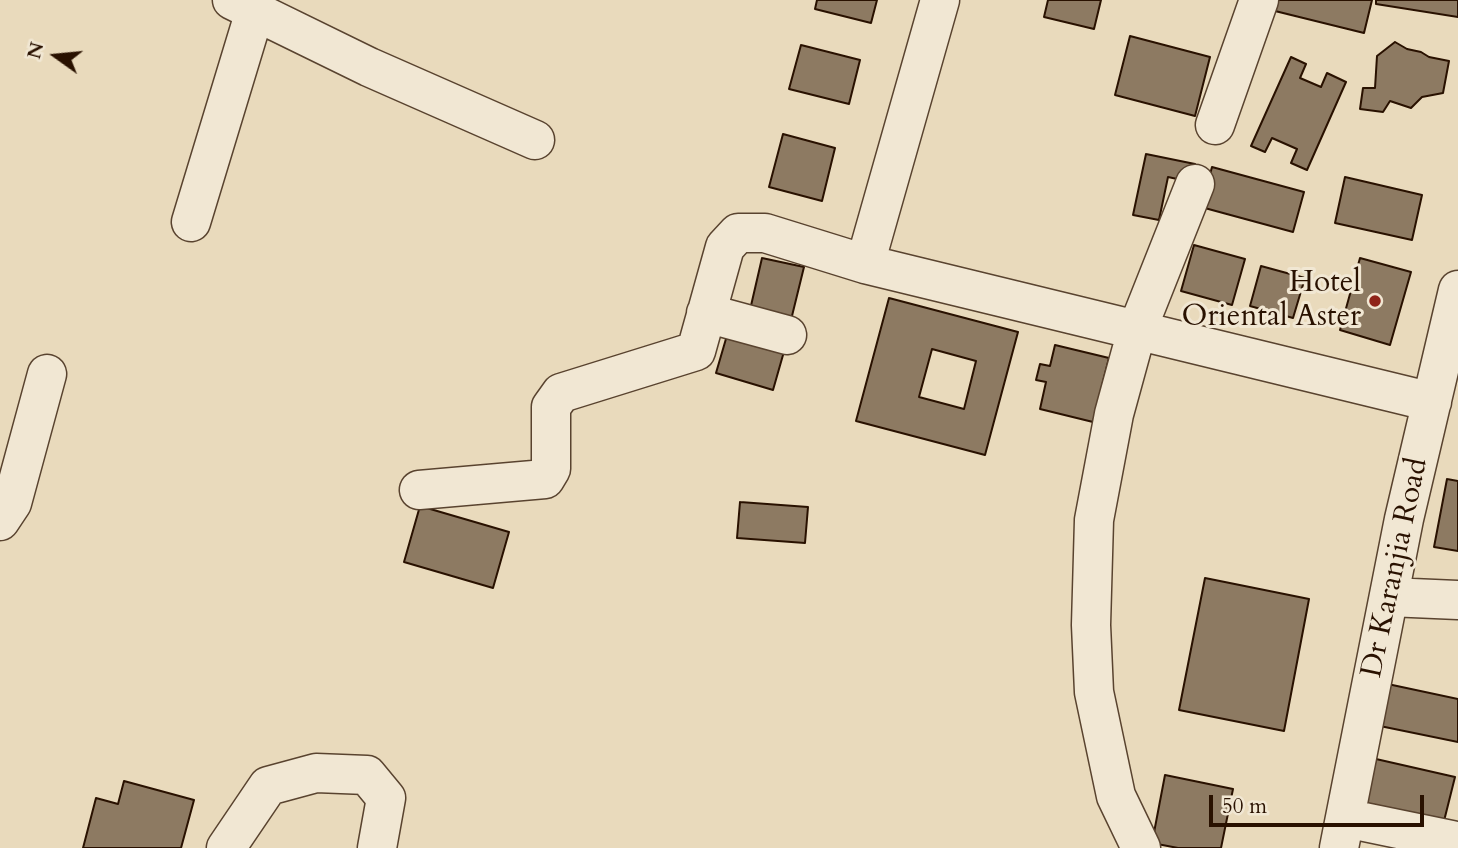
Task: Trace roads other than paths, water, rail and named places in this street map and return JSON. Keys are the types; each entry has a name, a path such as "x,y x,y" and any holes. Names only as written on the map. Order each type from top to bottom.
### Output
{"street":[{"path":"865,264 940,0"},
{"path":"1215,125 1258,0"},
{"path":"191,222 243,6 369,67 535,140"},
{"path":"1140,848 1116,796 1094,692 1091,625 1094,520 1114,414 1137,330 1195,184"},
{"path":"419,490 545,479 551,469 551,407 561,393 696,351 725,247 738,233 765,233 865,264 1432,401"},
{"name":"Dr Karanjia Road","path":"1342,833 1404,519 1458,290"},
{"path":"706,313 787,335"},
{"path":"0,521 12,503 47,374"},
{"path":"1389,597 1458,600"},
{"path":"226,848 268,786 316,772 367,775 386,798 377,848"},
{"path":"1342,833 1453,836"}],"place":[{"name":"Hotel Oriental Aster","path":"1375,301"}]}
